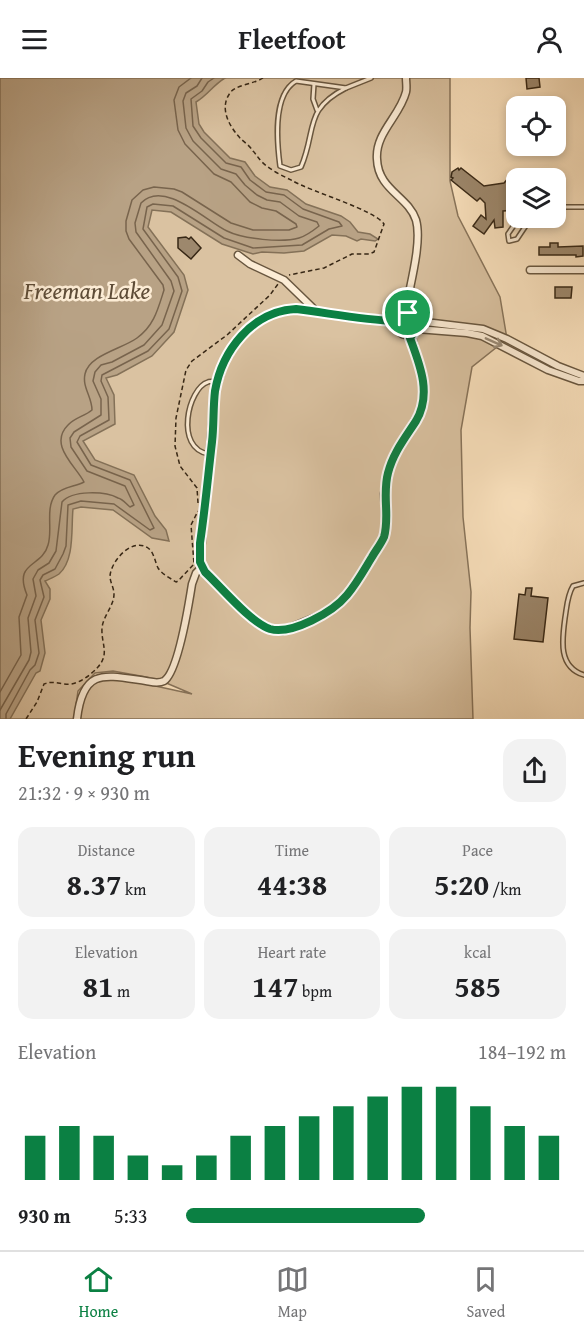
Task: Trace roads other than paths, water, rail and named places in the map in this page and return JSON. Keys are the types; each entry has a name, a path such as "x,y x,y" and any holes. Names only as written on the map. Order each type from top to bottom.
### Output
{"street":[{"path":"406,78 406,93 380,139 376,160 385,183 408,207 416,220 417,237 407,303 408,313"},
{"path":"238,255 250,264 283,279 317,312"},
{"path":"530,270 584,270"},
{"path":"396,321 354,318 296,309 280,311 254,324 234,345 224,363 218,382 200,543 200,562 202,567 258,622 269,628 282,631 321,615 338,604 348,594 382,541 386,528 384,494 389,470 395,454 419,415 424,400 424,383 411,334"},
{"path":"417,329 417,321 413,315 408,313 400,315 396,321 400,333 411,334 417,329 482,336 548,370 584,381"},
{"path":"417,321 483,329 558,366 584,376"},
{"path":"77,719 81,696 87,686 105,675 158,683 165,680 171,672 177,654 192,584 196,573 202,567"}],"lane":[{"path":"346,88 296,81 289,85 280,107 277,129 280,166 291,170 301,167 317,110 326,99 371,78"},
{"path":"314,84 313,99 317,110"},
{"path":"566,207 584,207"},
{"path":"512,228 508,234 509,241 517,239 524,228"},
{"path":"211,454 196,449 191,442 188,434 189,418 194,396 200,387 208,381 218,382"},
{"path":"584,582 573,586 569,593 562,639 564,655 569,667 584,675"}],"water":[{"name":"Freeman Lake","path":"0,78 225,78 196,102 199,124 204,132 230,158 245,162 255,176 270,187 287,190 306,204 341,216 358,232 370,234 378,239 357,241 346,236 332,235 304,251 253,254 222,244 171,212 152,210 148,227 184,275 188,290 174,332 152,356 117,375 106,378 114,395 115,424 83,441 95,460 134,475 155,516 166,530 169,541 152,538 113,510 81,507 73,509 68,561 59,574 45,581 50,589 50,599 41,620 45,653 40,671 36,673 10,719 0,719"}]}
